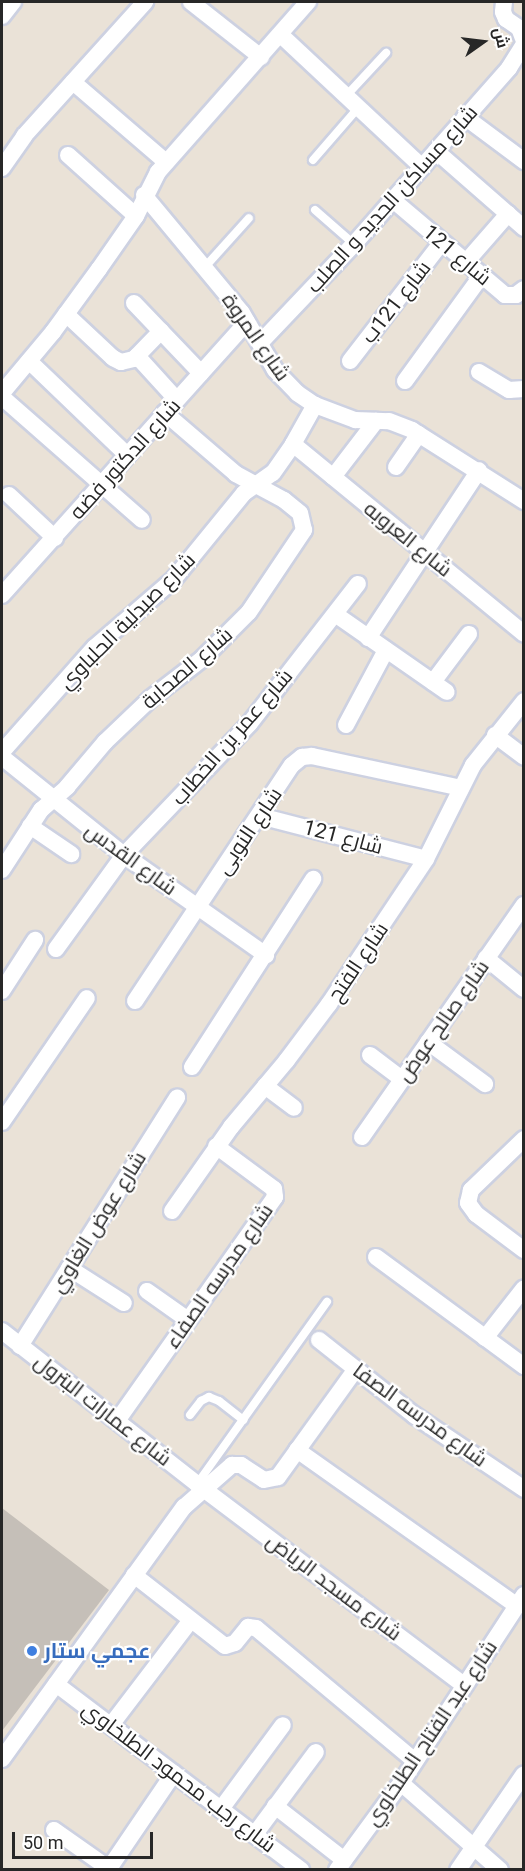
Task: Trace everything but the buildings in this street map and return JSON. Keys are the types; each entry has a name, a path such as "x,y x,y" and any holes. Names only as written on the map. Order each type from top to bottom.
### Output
{"street":[{"path":"2,16 13,2"},
{"path":"2,168 24,136 145,2"},
{"path":"191,2 261,57"},
{"path":"2,393 66,314 136,216 144,195 166,162 308,2"},
{"path":"504,2 503,12 507,19 519,28 523,47"},
{"path":"281,35 422,167"},
{"name":"شارع مساكن الحديد و الصلب","path":"260,343 354,244 523,47"},
{"path":"73,82 166,162"},
{"path":"465,117 524,161"},
{"path":"436,151 524,228"},
{"path":"68,155 136,216"},
{"name":"شارع المروة","path":"144,195 247,322 285,382 315,405 355,420 388,421 419,434 479,470 524,501"},
{"name":"شارع 121","path":"393,200 509,296 516,295 524,289"},
{"path":"466,262 508,214"},
{"name":"شارع 121ب","path":"350,361 442,242"},
{"path":"405,381 482,275"},
{"path":"134,303 201,373"},
{"path":"66,314 117,361 130,362 161,331"},
{"name":"شارع الدكتور فضه","path":"2,595 247,322"},
{"path":"137,356 177,400"},
{"path":"29,361 127,455"},
{"path":"479,372 509,390 524,389"},
{"path":"2,397 142,520"},
{"name":"شارع صيدلية الحلباوي","path":"2,754 94,647 173,580 239,499 273,473 315,405"},
{"path":"165,413 229,469 257,485"},
{"path":"333,477 376,421"},
{"path":"396,467 419,434"},
{"name":"شارع العروبه","path":"293,444 524,634"},
{"path":"368,638 479,470"},
{"name":"شارع الصحابة","path":"2,870 41,810 126,720 226,637 269,585 298,541 305,524 300,513 284,500 257,485"},
{"path":"9,495 55,538"},
{"name":"شارع عمر بن الخطاب","path":"56,949 124,855 250,723 358,584"},
{"path":"335,614 440,687 469,634"},
{"path":"346,725 386,650"},
{"name":"شارع الفتح","path":"172,1211 216,1146 329,1004 426,859 461,788 495,735 524,701"},
{"path":"495,735 524,756"},
{"name":"شارع القدس","path":"2,754 52,800 124,855 266,955"},
{"name":"شارع النوبى","path":"135,1001 292,765 302,757 312,756 461,788"},
{"name":"شارع 121","path":"260,816 426,859"},
{"path":"30,826 71,854"},
{"path":"192,1067 313,879"},
{"name":"شارع صالح عوض","path":"362,1137 524,905"},
{"path":"2,991 35,940"},
{"path":"486,958 524,989"},
{"path":"2,1122 87,998"},
{"path":"428,1042 485,1084"},
{"path":"369,1055 402,1079"},
{"path":"265,1086 294,1108"},
{"name":"شارع عوض الغاوي","path":"20,1346 177,1098"},
{"path":"524,1139 471,1190 468,1203 476,1214 524,1250"},
{"name":"شارع مدرسه الصفاء","path":"117,1421 275,1197 274,1189 216,1146"},
{"path":"376,1257 524,1366"},
{"path":"69,1268 124,1303"},
{"path":"485,1338 524,1288"},
{"path":"147,1291 188,1320"},
{"name":"شارع عمارات البترول","path":"2,1331 201,1486"},
{"name":"شارع مدرسه الصفا","path":"319,1340 414,1415 524,1489"},
{"path":"2,1759 201,1486 232,1465 241,1465 264,1480 274,1479 356,1369"},
{"path":"297,1450 520,1600"},
{"name":"شارع مسجد الرياض","path":"201,1486 464,1685"},
{"path":"134,1575 228,1646 235,1644 246,1628 256,1628 415,1761"},
{"name":"شارع عبد الفتاح الطلخاوي","path":"340,1865 401,1783 520,1600"},
{"path":"111,1725 191,1620"},
{"name":"شارع رجب محمود الطلخاوي","path":"56,1684 301,1869"},
{"path":"221,1809 283,1725"},
{"path":"255,1834 316,1752"},
{"path":"54,1830 109,1869 174,1773"},
{"path":"458,1869 524,1774"},
{"path":"401,1783 500,1869"},
{"path":"275,1806 340,1865"}],"lane":[{"path":"313,160 386,53"},
{"path":"315,210 354,244"},
{"path":"204,268 249,218"},
{"path":"201,1486 243,1420 327,1302"},
{"path":"190,1415 201,1401 209,1397 219,1401 243,1420"}],"place":[{"name":"عجمي ستار","path":"32,1651"}]}
